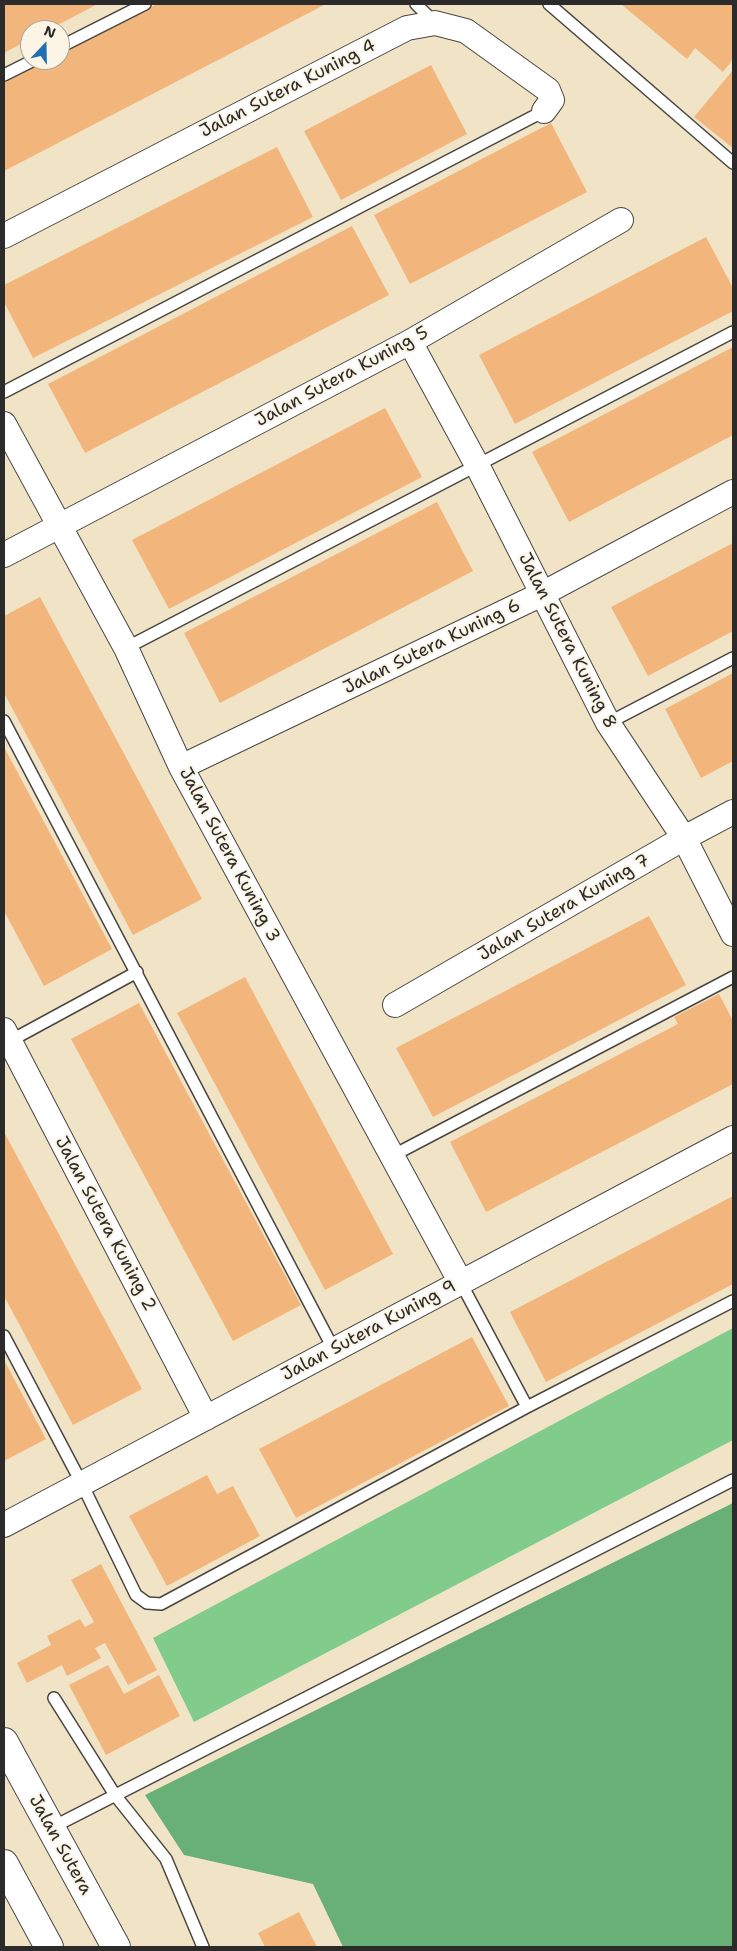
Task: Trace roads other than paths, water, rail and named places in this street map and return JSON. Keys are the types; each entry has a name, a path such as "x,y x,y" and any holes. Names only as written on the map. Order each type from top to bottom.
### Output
{"street":[{"name":"Jalan Sutera Kuning 4","path":"4,236 407,28 435,23 466,31 548,90 552,100 544,111"},
{"name":"Jalan Sutera Kuning 5","path":"4,555 410,342 621,220"},
{"name":"Jalan Sutera Kuning 8","path":"410,342 476,465 608,723 684,838 733,934"},
{"name":"Jalan Sutera Kuning 3","path":"4,424 126,648 181,767 460,1283"},
{"name":"Jalan Sutera Kuning 6","path":"181,767 542,594 733,492"},
{"name":"Jalan Sutera Kuning 7","path":"395,1005 684,838 733,812"},
{"name":"Jalan Sutera Kuning 2","path":"6,1038 206,1418"},
{"name":"Jalan Sutera Kuning 9","path":"4,1525 733,1138"},
{"name":"Jalan Sutera","path":"4,1742 116,1947"},
{"path":"4,1864 49,1947"}],"lane":[{"path":"70,42 144,4"},
{"path":"416,4 435,23"},
{"path":"549,4 733,163"},
{"path":"4,75 20,67"},
{"path":"4,392 544,111"},
{"path":"126,648 733,332"},
{"path":"608,723 733,658"},
{"path":"4,721 334,1350"},
{"path":"6,1038 137,972"},
{"path":"392,1156 733,976"},
{"path":"460,1283 527,1406"},
{"path":"4,1336 82,1484 136,1595 147,1603 161,1604 527,1406 733,1301"},
{"path":"51,1828 733,1480"},
{"path":"54,1698 115,1795 166,1859 203,1947"}]}
